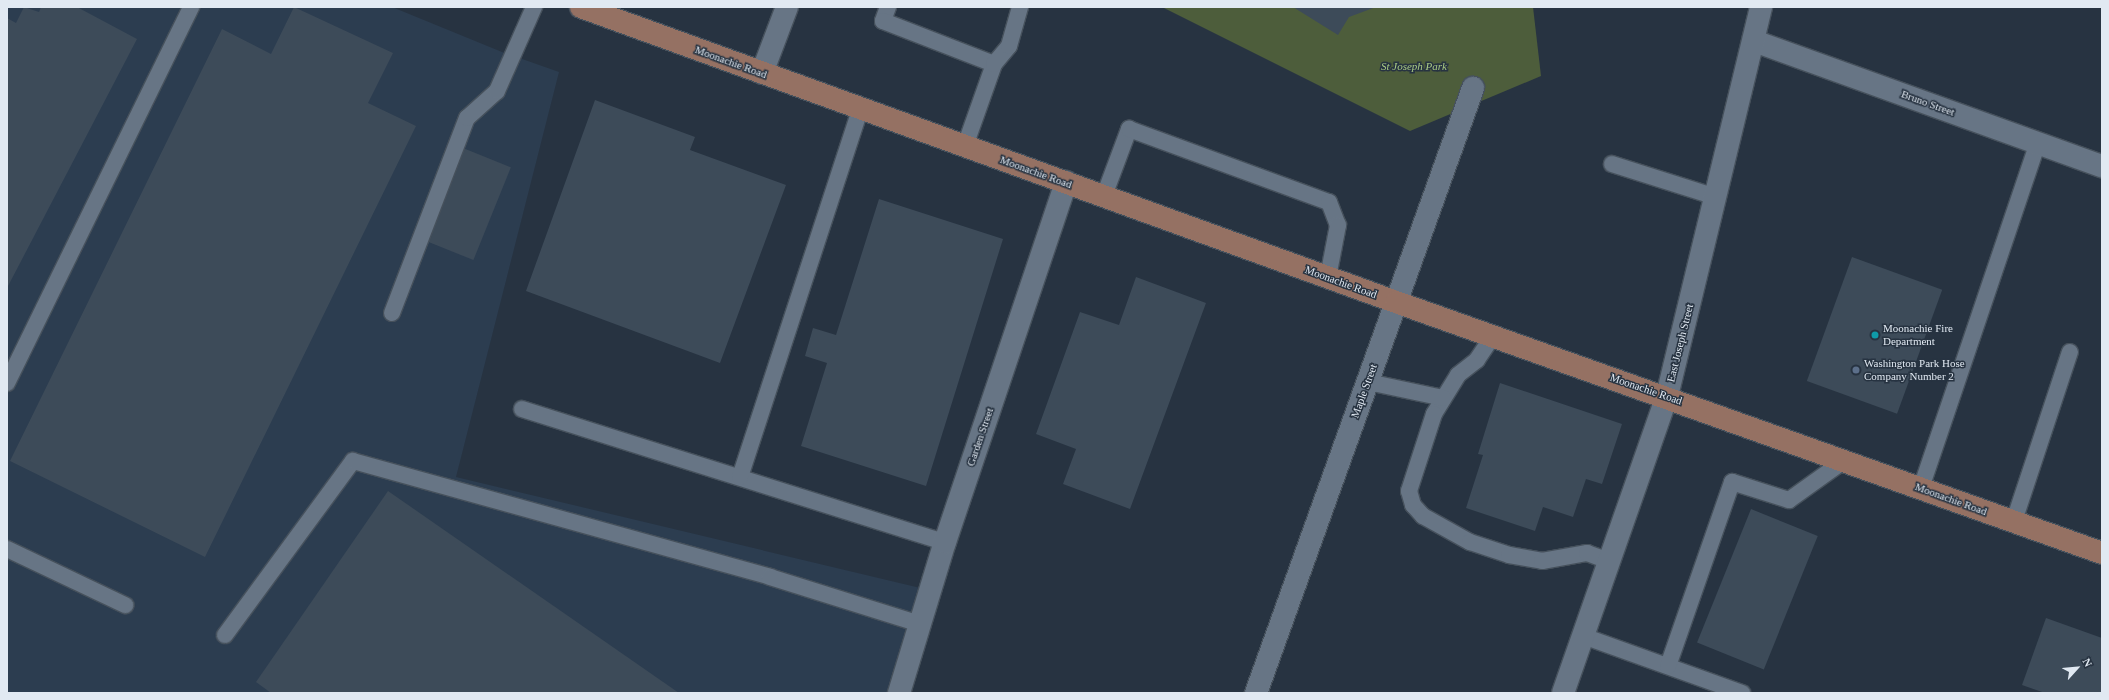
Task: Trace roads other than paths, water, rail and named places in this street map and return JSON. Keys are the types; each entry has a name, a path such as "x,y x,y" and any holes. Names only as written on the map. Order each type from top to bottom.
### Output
{"main road":[{"name":"Moonachie Road","path":"581,7 1328,278 1667,396 2102,553"}],"street":[{"path":"762,73 787,7"},
{"name":"East Joseph Street","path":"1562,693 1667,396 1761,7"},
{"name":"Bruno Street","path":"1754,41 2102,166"},
{"name":"Maple Street","path":"1256,693 1473,88"},
{"name":"Garden Street","path":"899,693 945,542 1066,182"}],"lane":[{"path":"7,383 191,7"},
{"path":"392,313 467,118 497,91 534,7"},
{"path":"888,7 883,21 994,64"},
{"path":"965,146 994,64 1009,46 1020,7"},
{"path":"740,478 860,109"},
{"path":"1104,196 1129,129 1329,202 1338,225 1328,278"},
{"path":"1921,488 2038,143"},
{"path":"1612,164 1716,197"},
{"path":"1493,336 1477,360 1458,375 1434,414 1409,491 1412,505 1423,516 1470,542 1509,555 1542,561 1587,553 1609,561"},
{"path":"2014,521 2070,352"},
{"path":"1368,382 1443,398"},
{"path":"522,409 945,542"},
{"path":"1668,666 1732,482 1789,500 1845,460"},
{"path":"225,636 353,461 763,575 920,624"},
{"path":"7,549 125,606"},
{"path":"1583,636 1742,693"}],"place":[{"name":"Moonachie Fire Department","path":"1875,335"},
{"name":"Washington Park Hose Company Number 2","path":"1856,370"}],"park label":[{"name":"St Joseph Park","path":"1414,66"}]}
